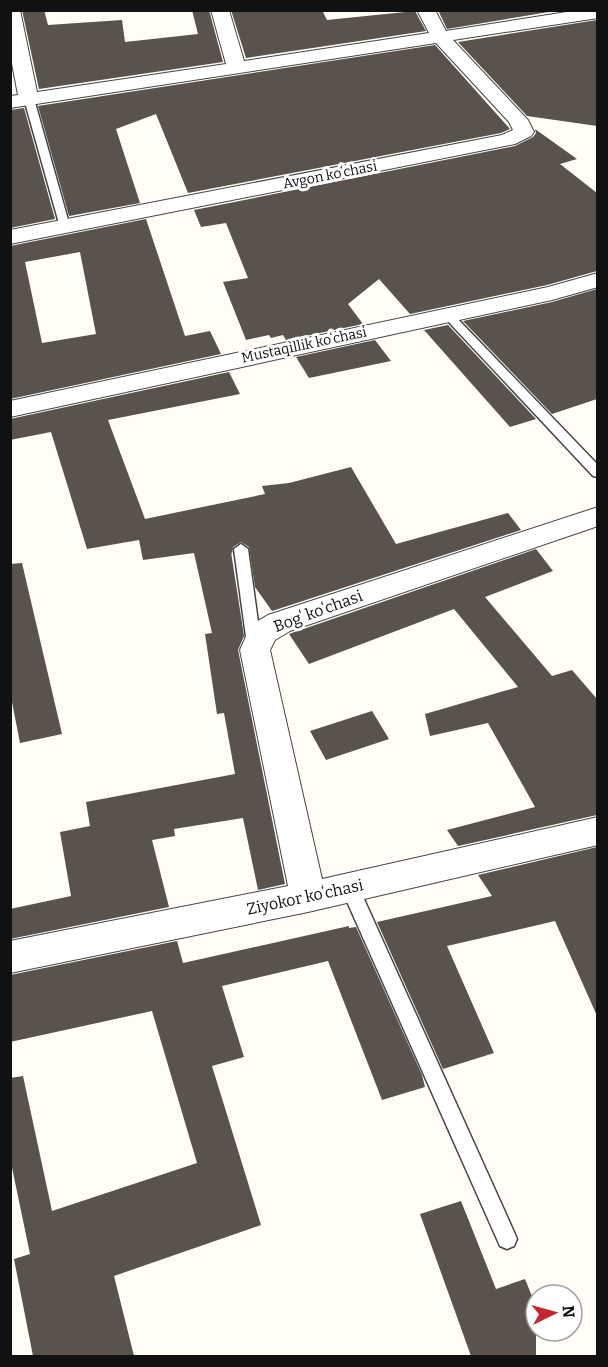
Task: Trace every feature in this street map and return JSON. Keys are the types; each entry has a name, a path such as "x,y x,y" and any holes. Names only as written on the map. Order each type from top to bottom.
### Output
{"street":[{"path":"11,10 20,100 597,13"},
{"path":"220,10 236,66"},
{"name":"Avgon koʻchasi","path":"10,237 508,140 524,132 518,120 440,37 426,10"},
{"name":"Mustaqillik koʻchasi","path":"10,409 552,293 597,280"},
{"name":"Bogʻ koʻchasi","path":"255,650 262,633 279,623 597,516"},
{"path":"255,650 308,897"},
{"name":"Ziyokor koʻchasi","path":"10,957 350,888 597,831"}],"lane":[{"path":"20,100 65,227"},
{"path":"448,315 597,473"},
{"path":"241,549 255,650"},
{"path":"350,888 507,1239"}],"building":[{"path":"22,10 44,10 48,25 122,20 125,42 198,34 192,10 209,10 223,62 39,89"},
{"path":"231,10 322,10 327,20 415,11 426,31 246,58"},
{"path":"438,10 561,10 447,29"},
{"path":"597,20 597,126 527,116 458,42"},
{"path":"435,45 510,129 501,133 188,193 156,114 116,129 140,203 69,216 38,106"},
{"path":"24,108 55,219 10,228 10,110"},
{"path":"535,129 577,159 560,164 597,193 597,271 547,285 410,314 379,279 348,304 363,324 286,340 283,335 271,338 269,335 246,340 223,282 248,278 226,223 201,227 194,210 515,146 533,137 536,133"},
{"path":"146,219 185,336 210,331 221,354 10,399 10,246","holes":["80,252 96,334 42,343 25,262"]},
{"path":"597,289 597,399 552,414 463,321 552,302"},
{"path":"448,325 536,419 510,427 424,330"},
{"path":"375,340 391,361 309,378 296,357"},
{"path":"229,372 240,394 108,420 145,519 265,494 262,486 289,483 351,467 396,544 508,513 521,530 272,611 255,587 249,547 241,542 233,547 232,554 231,552 244,636 238,650 285,884 258,890 243,818 174,829 175,836 152,840 169,907 10,939 10,909 71,896 60,832 90,826 86,802 235,774 224,713 217,714 205,634 212,633 194,553 143,560 139,540 87,549 51,432 10,440 10,419"},
{"path":"536,549 553,571 485,597 552,676 572,670 597,699 597,815 458,846 447,830 535,807 488,723 430,736 425,714 518,687 454,609 309,664 289,634"},
{"path":"22,563 62,734 20,743 10,692 10,564"},
{"path":"372,711 389,739 326,760 310,731"},
{"path":"597,847 597,1016 555,921 447,946 494,1053 443,1069 377,922 492,896 478,875"},
{"path":"349,926 349,928 356,927 422,1075 425,1087 382,1100 328,961 222,986 244,1057 212,1066 261,1225 114,1276 134,1356 33,1356 14,1259 30,1254 10,1158 10,1078 23,1076 52,1211 197,1163 152,1011 10,1042 10,975 177,941 183,963"},
{"path":"461,1201 496,1289 525,1279 524,1343 536,1343 536,1356 471,1356 420,1214"}]}
